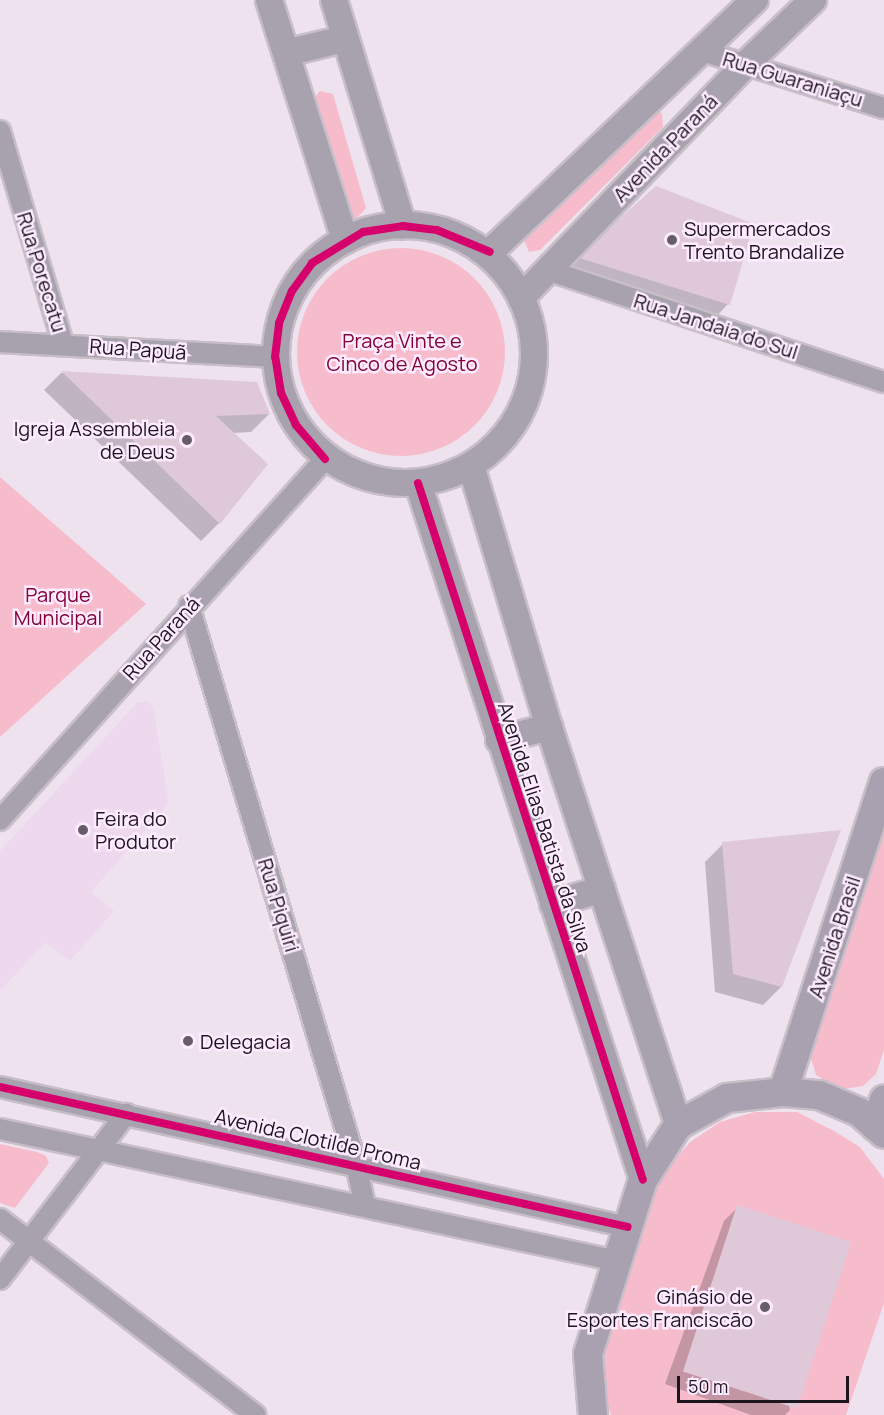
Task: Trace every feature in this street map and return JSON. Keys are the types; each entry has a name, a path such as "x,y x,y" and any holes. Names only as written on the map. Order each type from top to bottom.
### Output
{"main road":[{"name":"Avenida Brasil","path":"783,1092 884,783"},
{"path":"593,1415 588,1353 643,1180 678,1125 727,1098 783,1092 819,1095 881,1120"}],"street":[{"path":"270,0 345,240"},
{"path":"334,0 344,39 403,226"},
{"path":"490,252 755,0"},
{"name":"Avenida Paraná","path":"521,298 746,64 813,0"},
{"path":"286,53 344,39"},
{"name":"Rua Guaraniaçu","path":"702,51 884,108"},
{"name":"Rua Porecatu","path":"0,131 63,344"},
{"path":"403,226 437,230 490,252 505,268 521,298 529,324 533,360 527,394 511,427 472,469 418,483 357,476 325,459 296,425 280,393 275,357 279,323 292,291 312,263 345,240 363,232 403,226"},
{"name":"Rua Jandaia do Sul","path":"547,270 884,382"},
{"name":"Rua Papuã","path":"0,342 275,357"},
{"name":"Rua Paraná","path":"0,820 189,606 325,459"},
{"name":"Avenida Elias Batista da Silva","path":"472,469 549,727 678,1125"},
{"name":"Avenida Elias Batista da Silva","path":"418,483 499,740 643,1180"},
{"name":"Rua Piquiri","path":"189,606 357,1164 365,1206"},
{"path":"499,740 549,727"},
{"path":"553,904 602,890"},
{"name":"Avenida Clotilde Proma","path":"0,1087 357,1164 628,1227"},
{"path":"0,1279 126,1114"},
{"path":"0,1128 617,1261"},
{"path":"0,1219 255,1415"}],"shaded area":[{"name":"Feira do Produtor","path":"147,701 153,706 168,799 165,808 91,892 114,911 70,961 45,943 0,991 0,851 137,703"}],"green space":[{"path":"320,91 333,94 366,208 356,219 349,218 312,100"},
{"path":"654,110 662,113 663,127 540,250 529,252 521,233"},
{"name":"Praça Vinte e Cinco de Agosto","path":"401,248 421,250 450,260 481,286 497,312 503,332 505,352 503,372 493,401 467,432 441,448 421,454 401,456 381,454 352,444 321,418 305,392 299,372 297,352 299,332 309,303 335,272 361,256 381,250"},
{"name":"Parque Municipal","path":"0,477 146,604 0,737"},
{"path":"884,824 884,1050 876,1074 863,1086 838,1090 816,1075 808,1049"},
{"path":"755,1112 797,1112 834,1131 860,1147 884,1179 884,1303 846,1415 611,1415 603,1393 604,1347 659,1178 690,1142 720,1122"},
{"path":"0,1144 37,1152 46,1156 49,1163 15,1208 0,1203"}],"building":[{"name":"Supermercados Trento Brandalize","path":"656,186 754,224 730,305 576,257"},
{"name":"Igreja Assembleia de Deus","path":"61,371 257,382 270,414 216,416 268,464 220,524"},
{"path":"841,830 782,987 733,974 722,842"},
{"name":"Ginásio de Esportes Franciscão","path":"737,1205 851,1242 797,1409 683,1371"}],"cycle path":[{"path":"325,459 296,425 281,393 275,357 279,323 292,291 312,263 363,232 403,226 437,230 490,252"},
{"path":"418,483 643,1180"},
{"path":"0,1087 628,1227"}],"place":[{"name":"Supermercados Trento Brandalize","path":"672,240"},
{"name":"Igreja Assembleia de Deus","path":"187,440"},
{"name":"Feira do Produtor","path":"83,830"},
{"name":"Delegacia","path":"188,1041"},
{"name":"Ginásio de Esportes Franciscão","path":"765,1307"}]}
